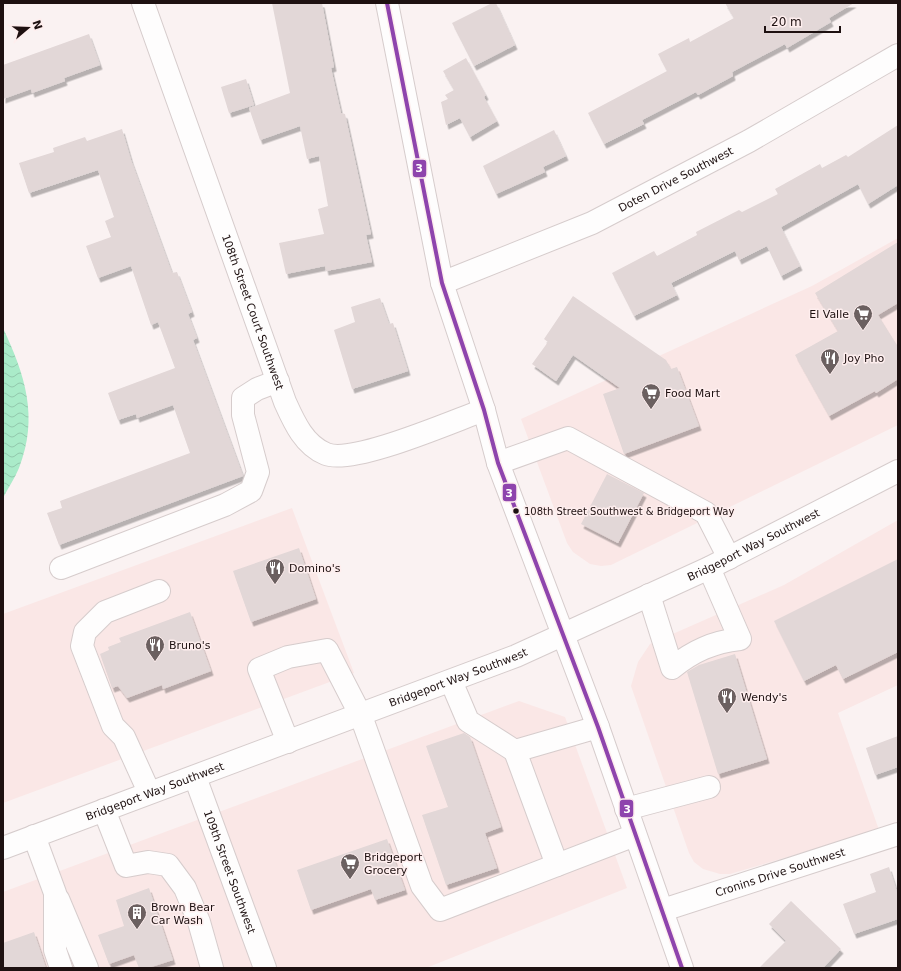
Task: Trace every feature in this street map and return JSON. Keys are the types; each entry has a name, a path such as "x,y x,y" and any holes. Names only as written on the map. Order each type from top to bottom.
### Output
{"street":[{"name":"108th Street Court Southwest","path":"143,3 278,381 293,420 300,432 318,450 334,456 350,455 377,448 484,410"},
{"path":"387,3 442,283 484,410 498,463 598,727 682,968"},
{"name":"Doten Drive Southwest","path":"442,283 592,223 748,141 898,55"},
{"path":"60,568 225,505 251,491 258,472 243,415 243,398 257,389 278,381"},
{"path":"498,463 568,438 706,513 729,558"},
{"name":"Bridgeport Way Southwest","path":"3,848 149,792 195,777 361,716 516,656 709,568 898,471"},
{"path":"649,595 672,668 702,648 723,641 740,639 709,568"},
{"path":"149,792 124,737 113,726 82,646 85,632 105,612 159,591"},
{"path":"288,742 260,669 288,657 327,650 361,716 422,886 440,910 635,835"},
{"path":"451,681 468,721 515,751 557,865"},
{"path":"515,751 598,727"},
{"name":"109th Street Southwest","path":"195,777 261,967"},
{"path":"626,809 709,787"},
{"path":"104,810 126,866 148,862 168,865 185,888 199,922 212,968"},
{"name":"Cronins Drive Southwest","path":"663,910 898,834"},
{"path":"34,836 55,893 87,968"},
{"path":"55,893 55,950 61,968"}],"shaded area":[{"path":"898,238 898,425 611,565 601,566 590,564 573,552 567,543 521,419 812,286"},
{"path":"292,508 354,673 3,803 3,614"},
{"path":"898,520 898,685 838,713 879,830 730,874 720,874 703,869 694,862 689,853 631,686 638,662 650,644 784,585"},
{"path":"519,701 565,717 627,888 426,968 3,968 3,892"}],"water":[{"path":"3,328 18,363 27,396 29,414 25,449 19,468 3,498"}],"building":[{"path":"272,3 322,3 334,67 331,68 341,113 345,114 371,234 366,235 372,262 326,271 325,266 286,274 279,243 324,234 318,209 328,206 319,156 307,159 300,126 260,140 249,108 290,93"},
{"path":"492,3 496,3 515,45 474,66 452,23"},
{"path":"725,3 854,3 829,18 831,22 787,48 785,44 732,72 733,76 698,95 696,92 642,120 644,124 604,144 588,113 667,71 658,54 689,38 690,42 734,18"},
{"path":"89,34 100,65 64,78 65,81 32,93 31,89 3,99 3,65"},
{"path":"466,58 486,95 484,97 497,121 470,137 460,118 446,125 441,102 448,99 445,95 454,90 443,71"},
{"path":"246,79 254,105 229,113 221,87"},
{"path":"898,125 898,185 868,204 858,184 781,227 800,266 781,276 767,246 739,260 735,251 671,283 677,295 634,316 612,273 654,251 657,256 697,235 696,232 739,210 742,212 778,194 775,189 820,164 822,168 846,155 848,157"},
{"path":"122,129 131,160 172,273 177,272 192,312 188,314 197,338 193,340 243,476 59,545 47,513 62,508 60,501 190,453 173,405 137,418 136,414 118,420 108,393 175,368 158,322 151,325 131,266 98,278 86,246 111,237 105,221 114,217 98,170 29,193 19,163 54,152 53,148 85,137 87,141"},
{"path":"554,130 566,156 543,167 545,172 496,194 483,166"},
{"path":"898,242 898,303 878,315 898,347 898,379 876,393 875,391 829,416 795,355 838,331 815,293"},
{"path":"573,296 666,360 671,369 677,367 699,426 624,454 603,394 620,388 573,355 556,381 532,364 548,342 544,339"},
{"path":"380,298 389,324 393,323 408,371 352,389 334,330 355,322 351,307"},
{"path":"607,474 644,493 618,543 581,524"},
{"name":"Domino's","path":"299,548 316,599 251,622 233,571"},
{"path":"898,559 898,652 843,679 836,665 804,681 774,621"},
{"name":"Bruno's","path":"190,612 211,671 163,689 162,685 127,698 118,686 112,688 100,654 109,650 108,647 121,642 119,638"},
{"name":"Wendy's","path":"735,654 767,759 718,774 687,672 699,665"},
{"path":"464,733 470,737 501,827 485,833 497,868 446,885 422,815 448,807 426,746"},
{"path":"898,736 898,767 875,775 866,748"},
{"name":"Bridgeport Grocery","path":"387,839 405,890 375,900 371,889 311,910 297,870"},
{"path":"889,867 898,895 898,919 854,934 843,904 876,892 870,874"},
{"name":"Brown Bear Car Wash","path":"149,888 173,960 148,968 139,968 134,955 109,964 98,935 124,926 116,900"},
{"path":"791,901 841,949 823,968 759,968 786,941 769,924"},
{"path":"34,932 46,968 3,968 3,943"}],"transit line":[{"name":"3","path":"387,3 442,283 484,410 498,463 598,727 682,968"}],"place":[{"name":"El Valle","path":"863,331"},
{"name":"Joy Pho","path":"830,375"},
{"name":"Food Mart","path":"651,410"},
{"name":"108th Street Southwest & Bridgeport Way","path":"516,511"},
{"name":"Domino's","path":"275,585"},
{"name":"Bruno's","path":"155,662"},
{"name":"Wendy's","path":"727,714"},
{"name":"Bridgeport Grocery","path":"350,880"},
{"name":"Brown Bear Car Wash","path":"137,930"}]}
